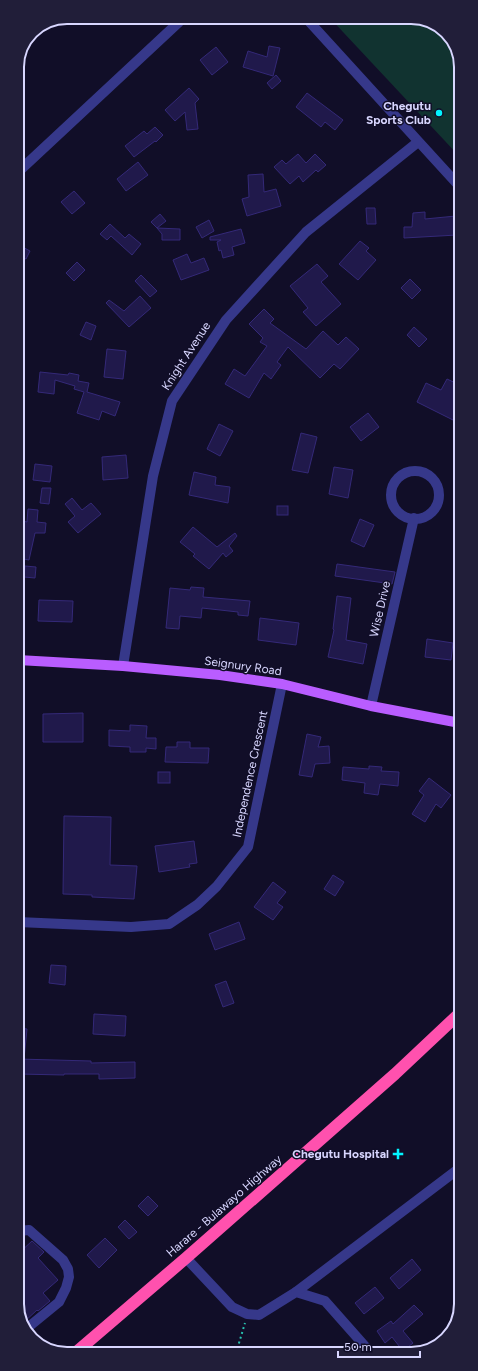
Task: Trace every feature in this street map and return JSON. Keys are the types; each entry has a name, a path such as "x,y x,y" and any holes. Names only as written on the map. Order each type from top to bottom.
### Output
{"highway":[{"name":"Harare - Bulawayo Highway","path":"82,1347 186,1258 395,1074 454,1019"}],"main road":[{"name":"Seignury Road","path":"24,660 124,666 220,675 282,684 371,706 454,722"}],"street":[{"path":"24,167 177,24"},
{"path":"311,24 454,181"},
{"name":"Knight Avenue","path":"124,666 153,476 172,401 226,320 306,232 418,142"},
{"path":"411,471 419,471 433,479 437,485 439,493 435,508 429,514 414,518 406,517 400,513 392,500 391,492 397,479 411,471"},
{"name":"Wise Drive","path":"371,706 414,518"},
{"name":"Independence Crescent","path":"24,922 131,927 169,924 197,905 217,886 248,847 282,684"},
{"path":"186,1258 232,1307 247,1314 259,1315 296,1292 454,1172"},
{"path":"24,1230 29,1230 63,1260 68,1269 69,1277 66,1288 58,1302 30,1326"},
{"path":"296,1292 325,1301 366,1347"}],"path":[{"path":"238,1347 247,1314"}],"green space":[{"name":"Chegutu Sports Club","path":"336,24 414,24 427,27 435,31 445,41 451,51 454,61 454,151"}],"building":[{"path":"269,46 280,48 273,76 243,67 248,51 267,57"},
{"path":"216,47 228,62 212,75 200,60"},
{"path":"276,75 281,81 272,89 267,83"},
{"path":"189,88 199,99 195,103 198,129 187,130 185,112 175,121 165,110"},
{"path":"307,93 343,120 335,130 325,122 321,127 296,107"},
{"path":"155,127 163,135 156,142 155,141 134,157 125,146 144,131 147,134"},
{"path":"298,154 306,163 315,154 326,165 318,172 316,170 303,182 299,176 290,184 274,167 282,160 286,164"},
{"path":"138,162 148,175 126,191 117,179"},
{"path":"263,174 264,192 276,189 281,206 247,216 242,199 249,197 248,175"},
{"path":"74,191 85,203 72,214 61,202"},
{"path":"366,208 375,208 376,224 367,224"},
{"path":"425,212 425,219 454,216 454,235 404,238 404,227 412,227 413,213"},
{"path":"160,214 166,221 157,228 151,222"},
{"path":"209,220 214,231 202,238 196,227"},
{"path":"110,224 125,238 129,234 141,244 132,255 111,236 107,240 100,234"},
{"path":"157,228 180,229 180,240 162,240 162,234"},
{"path":"241,229 245,243 232,247 234,255 223,258 221,250 219,251 217,242 221,240 210,240 210,237"},
{"path":"360,241 369,248 366,251 376,260 358,280 339,264"},
{"path":"24,248 30,251 26,259 24,258"},
{"path":"187,254 191,263 204,258 209,270 181,280 173,260"},
{"path":"77,262 85,270 74,281 66,273"},
{"path":"317,264 328,276 321,282 341,304 316,326 303,312 308,308 290,286"},
{"path":"141,275 157,291 150,297 135,281"},
{"path":"410,279 421,290 412,299 401,288"},
{"path":"140,296 151,308 129,327 106,303 109,300 124,311"},
{"path":"264,309 274,319 270,323 306,349 323,331 338,345 346,337 359,349 340,369 334,364 320,378 288,347 277,362 281,365 271,379 264,373 249,398 225,384 234,369 245,376 267,346 260,342 263,338 249,324"},
{"path":"86,322 96,326 91,340 80,335"},
{"path":"414,327 427,339 419,347 407,335"},
{"path":"107,349 126,351 123,379 104,377"},
{"path":"40,372 68,375 69,373 79,375 78,381 89,383 87,392 120,402 115,416 102,411 99,420 77,413 84,392 74,389 75,386 55,380 54,394 38,392"},
{"path":"447,379 454,382 453,420 417,402 426,383 441,390"},
{"path":"368,413 379,427 361,441 350,427"},
{"path":"219,424 233,431 220,456 207,449"},
{"path":"301,433 317,437 308,473 292,470"},
{"path":"126,455 128,478 103,480 102,457"},
{"path":"35,464 52,466 50,482 33,480"},
{"path":"334,467 353,470 348,498 329,494"},
{"path":"194,472 216,477 215,485 230,487 228,503 189,495"},
{"path":"42,488 51,488 49,504 40,503"},
{"path":"72,498 82,510 91,503 101,514 78,533 68,522 75,516 65,504"},
{"path":"277,506 288,506 288,515 277,515"},
{"path":"28,509 38,510 37,522 46,523 45,533 35,533 29,560 24,559 24,521 27,522"},
{"path":"360,519 374,525 364,547 351,541"},
{"path":"193,527 217,547 235,533 237,536 229,546 233,551 226,557 223,553 209,569 193,556 195,554 180,542"},
{"path":"337,564 395,572 392,584 335,576"},
{"path":"25,566 36,567 35,578 24,577"},
{"path":"191,587 204,588 203,597 250,601 248,616 238,615 238,612 202,608 201,618 180,616 179,629 166,628 170,588 190,590"},
{"path":"337,596 351,598 346,640 367,644 363,664 328,657 334,630"},
{"path":"39,600 73,601 72,622 38,621"},
{"path":"260,618 299,623 296,645 258,640"},
{"path":"427,639 453,643 451,660 425,657"},
{"path":"83,713 83,742 43,742 43,714"},
{"path":"130,725 147,726 146,738 156,738 156,749 146,748 146,752 130,752 130,747 109,746 109,730 130,731"},
{"path":"307,734 321,737 318,747 329,746 330,763 315,764 312,777 299,775"},
{"path":"177,742 190,742 190,748 209,748 208,763 165,762 166,747 177,747"},
{"path":"369,766 382,767 381,771 399,772 398,786 380,784 378,795 364,793 365,783 342,780 343,767 369,769"},
{"path":"158,772 170,772 170,783 158,783"},
{"path":"429,778 451,795 441,808 436,804 425,822 412,814 424,795 419,791"},
{"path":"64,816 111,817 110,865 137,866 134,899 63,894"},
{"path":"194,841 197,863 189,864 190,867 159,872 155,846"},
{"path":"333,875 344,882 335,896 324,889"},
{"path":"273,882 286,892 277,903 283,907 273,920 254,907"},
{"path":"239,922 245,939 215,950 209,934"},
{"path":"51,965 66,966 65,985 49,983"},
{"path":"226,981 234,1003 223,1007 215,985"},
{"path":"94,1014 126,1016 125,1036 93,1034"},
{"path":"24,1029 27,1029 24,1059"},
{"path":"24,1059 91,1061 91,1063 135,1062 135,1078 99,1079 99,1074 24,1074"},
{"path":"148,1196 158,1206 148,1216 138,1206"},
{"path":"125,1220 137,1232 129,1239 118,1227"},
{"path":"105,1238 117,1250 99,1268 87,1255"},
{"path":"32,1241 44,1252 38,1258 58,1280 43,1293 50,1301 27,1320 24,1310 24,1248"},
{"path":"412,1259 421,1270 399,1289 390,1278"},
{"path":"375,1287 384,1298 364,1314 355,1303"},
{"path":"414,1305 423,1314 403,1331 413,1343 408,1347 400,1347 392,1337 385,1343 377,1331 391,1321 393,1324"}],"place":[{"name":"Chegutu Sports Club","path":"439,113"},
{"name":"Chegutu Hospital","path":"398,1154"}]}
